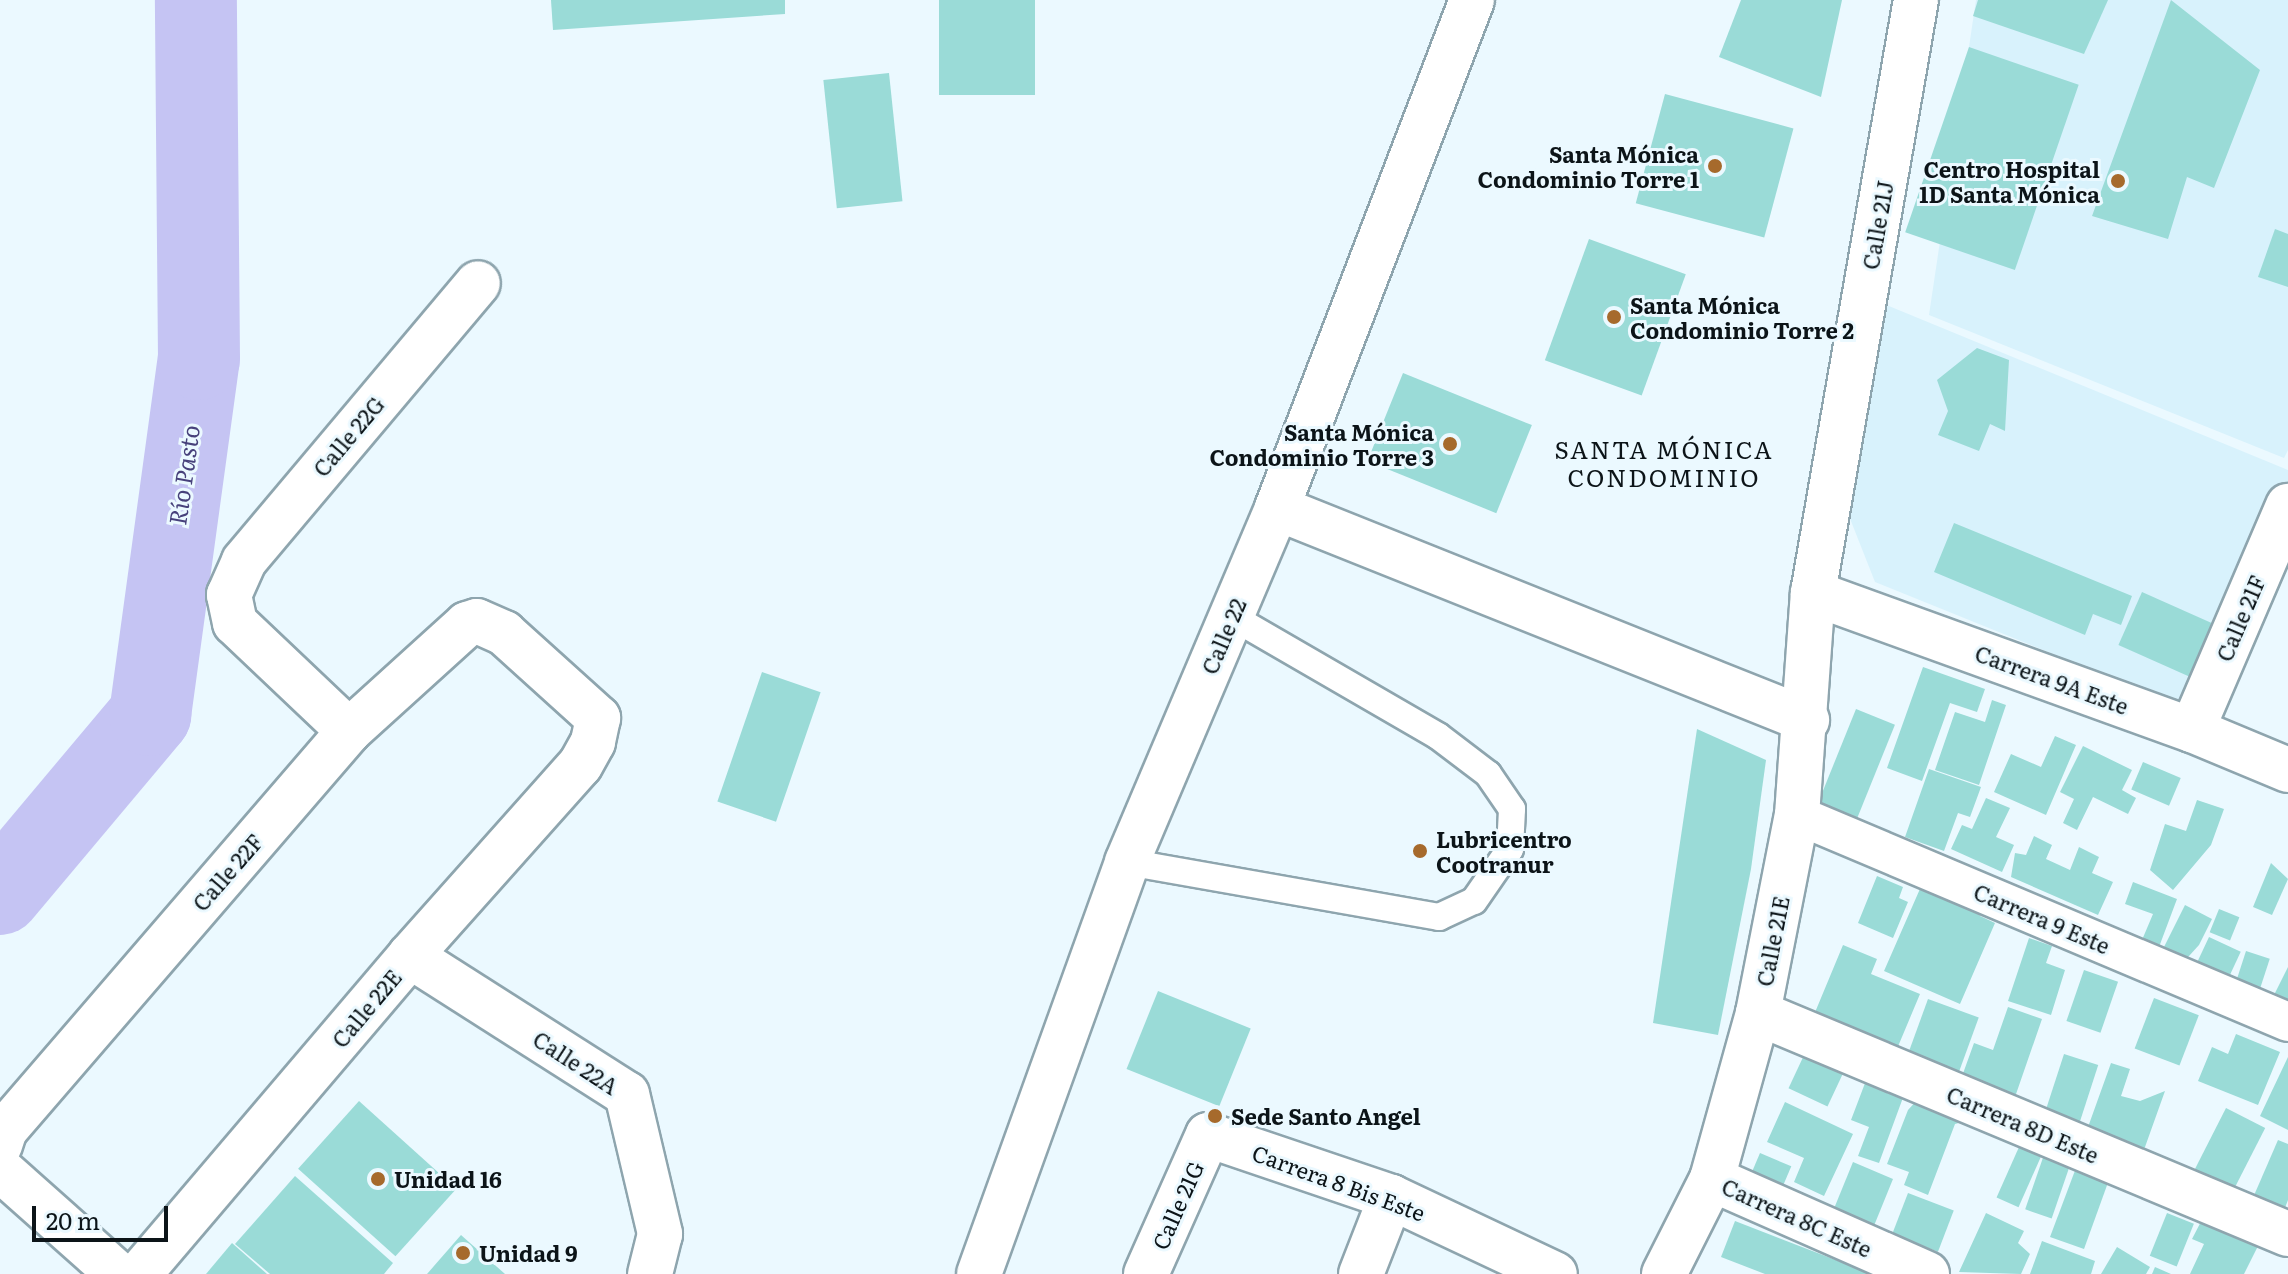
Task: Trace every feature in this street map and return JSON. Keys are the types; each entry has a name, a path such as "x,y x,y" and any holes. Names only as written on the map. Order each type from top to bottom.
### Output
{"street":[{"name":"Calle 22","path":"979,1274 1127,862 1277,508 1472,0"},
{"name":"Calle 21J","path":"1813,593 1916,0"},
{"name":"Calle 22G","path":"349,731 235,623 229,595 244,561 478,283"},
{"name":"Calle 21F","path":"2192,730 2288,506"},
{"path":"1277,508 1807,720"},
{"name":"Calle 21E","path":"1664,1274 1712,1179 1758,1013 1797,815 1807,720 1813,593"},
{"name":"Carrera 9A Este","path":"1813,593 2192,730 2288,770"},
{"name":"Calle 22F","path":"0,1145 5,1130 349,731 467,624 477,621 504,633 598,718 593,742"},
{"name":"Calle 22E","path":"139,1274 410,956 580,765 593,742"},
{"name":"Carrera 9 Este","path":"1797,815 2288,1022"},
{"name":"Calle 22A","path":"410,956 627,1094 660,1234 650,1274"},
{"name":"Carrera 8D Este","path":"1758,1013 2288,1234"},
{"name":"Carrera 8 Bis Este","path":"1208,1135 1391,1197 1555,1274"},
{"name":"Calle 21G","path":"1146,1274 1208,1135"},
{"path":"0,1169 118,1274"},
{"name":"Carrera 8C Este","path":"1712,1179 1927,1274"},
{"path":"1361,1274 1391,1197"}],"lane":[{"path":"1127,862 1439,917 1474,901 1510,849 1512,809 1488,774 1438,736 1231,616"}],"shaded area":[{"name":"Centro Hospital 1D Santa Mónica","path":"1976,0 2288,0 2288,450 2284,458 1929,315"},
{"path":"1884,304 2288,470 2288,489 2194,711 1875,582 1847,511"}],"building":[{"path":"551,0 785,0 785,14 553,30"},
{"path":"939,0 1035,0 1035,95 939,95"},
{"path":"1741,0 1842,0 1821,97 1719,57"},
{"path":"1978,0 2108,0 2084,54 1973,16"},
{"path":"2171,0 2260,70 2214,188 2187,177 2168,239 2092,216"},
{"path":"1969,47 2079,85 2015,270 1905,232"},
{"path":"889,73 902,201 837,208 823,80"},
{"name":"Santa Mónica Condominio Torre 1","path":"1665,94 1793,128 1764,238 1636,203"},
{"path":"2275,229 2288,234 2288,287 2258,277"},
{"name":"Santa Mónica Condominio Torre 2","path":"1589,239 1686,274 1642,395 1545,360"},
{"path":"1977,348 2009,360 2005,431 1990,424 1979,451 1938,435 1948,411 1937,380"},
{"name":"Santa Mónica Condominio Torre 3","path":"1403,373 1532,425 1496,513 1367,461"},
{"path":"1954,523 2132,596 2121,625 2093,614 2085,635 1934,572"},
{"path":"2142,592 2228,630 2204,683 2118,645"},
{"path":"1923,667 1985,689 1977,712 1950,703 1922,781 1887,768"},
{"path":"762,672 821,692 776,822 717,802"},
{"path":"1992,700 2006,705 1979,785 1935,770 1955,712 1985,722"},
{"path":"1856,709 1895,725 1853,830 1814,814"},
{"path":"1697,729 1766,760 1751,869 1718,1035 1653,1023"},
{"path":"2055,736 2076,745 2046,815 1994,792 2011,754 2041,767"},
{"path":"2083,746 2132,770 2122,790 2136,798 2128,814 2093,797 2077,830 2063,823 2074,799 2060,792"},
{"path":"2143,762 2181,778 2169,806 2131,790"},
{"path":"1929,769 1981,787 1970,817 1958,813 1944,851 1905,837"},
{"path":"1986,798 2010,808 1996,837 2014,845 2002,872 1951,849 1962,825 1972,829"},
{"path":"2197,800 2224,809 2211,845 2173,890 2150,870 2165,824 2186,831"},
{"path":"2034,836 2052,845 2046,859 2070,870 2079,847 2099,857 2092,873 2113,882 2098,915 2011,877 2015,853 2026,855"},
{"path":"2271,863 2288,879 2272,915 2253,907"},
{"path":"1877,876 1903,887 1899,898 1908,902 1893,938 1858,923"},
{"path":"1923,882 1976,905 1980,916 1995,923 1960,1004 1884,971"},
{"path":"2133,882 2177,899 2159,947 2142,940 2153,914 2125,904"},
{"path":"2185,905 2212,919 2199,945 2179,967 2159,957"},
{"path":"2219,909 2239,917 2230,940 2210,932"},
{"path":"2209,937 2241,952 2224,987 2193,972"},
{"path":"2029,938 2052,946 2046,963 2065,970 2051,1015 2008,1001"},
{"path":"1843,945 1877,959 1871,974 1920,994 1894,1056 1811,1022"},
{"path":"2246,951 2270,959 2258,995 2234,987"},
{"path":"2288,967 2288,1002 2274,995"},
{"path":"2084,970 2118,982 2100,1033 2066,1021"},
{"path":"1158,991 1251,1028 1219,1106 1127,1069"},
{"path":"2154,998 2199,1015 2179,1066 2135,1048"},
{"path":"1928,999 1979,1017 1959,1073 1908,1054"},
{"path":"2008,1007 2042,1019 2015,1097 1961,1079 1974,1043 1993,1050"},
{"path":"2236,1034 2280,1052 2258,1105 2198,1081 2212,1047 2228,1054"},
{"path":"1805,1053 1844,1071 1827,1107 1789,1088"},
{"path":"2064,1054 2098,1065 2076,1133 2042,1122"},
{"path":"2288,1057 2288,1130 2260,1116"},
{"path":"2111,1063 2130,1069 2121,1096 2140,1101 2165,1091 2140,1161 2083,1141"},
{"path":"1870,1070 1908,1084 1879,1163 1858,1156 1869,1127 1851,1120"},
{"path":"1931,1085 1989,1115 1955,1124 1928,1195 1904,1185 1909,1172 1887,1164 1908,1110"},
{"name":"Unidad 16","path":"359,1101 456,1189 395,1256 298,1169"},
{"path":"1785,1102 1853,1134 1824,1196 1794,1182 1804,1158 1767,1142"},
{"path":"2226,1108 2265,1128 2229,1198 2190,1178"},
{"path":"2023,1138 2045,1148 2018,1207 1997,1197"},
{"path":"2278,1140 2288,1144 2288,1200 2283,1213 2252,1200"},
{"path":"2047,1146 2073,1155 2052,1218 2025,1209"},
{"path":"2082,1152 2110,1177 2084,1249 2050,1237"},
{"path":"1760,1153 1791,1166 1778,1199 1746,1185"},
{"path":"1853,1162 1893,1179 1869,1238 1833,1211"},
{"path":"295,1176 393,1263 384,1274 270,1274 235,1244"},
{"path":"1908,1193 1954,1211 1938,1252 1892,1234"},
{"path":"2208,1208 2263,1236 2244,1274 2190,1274 2204,1244 2192,1239"},
{"path":"1986,1213 2024,1231 2018,1243 2030,1254 2021,1274 1959,1272"},
{"path":"2167,1213 2194,1224 2177,1267 2150,1256"},
{"path":"1735,1221 1872,1274 1765,1274 1721,1257"},
{"name":"Unidad 9","path":"461,1235 505,1274 427,1274"},
{"path":"2042,1241 2095,1261 2091,1274 2030,1274"},
{"path":"232,1243 267,1274 206,1274"},
{"path":"2117,1247 2150,1267 2146,1274 2101,1274"},
{"path":"2155,1267 2171,1274 2152,1274"}],"waterway":[{"name":"Río Pasto","path":"0,894 150,715 199,359 196,0"}],"place":[{"name":"Santa Mónica Condominio Torre 1","path":"1715,166"},
{"name":"Centro Hospital 1D Santa Mónica","path":"2118,181"},
{"name":"Santa Mónica Condominio Torre 2","path":"1614,317"},
{"name":"Santa Mónica Condominio Torre 3","path":"1450,444"},
{"name":"Lubricentro Cootranur","path":"1420,851"},
{"name":"Sede Santo Angel","path":"1215,1116"},
{"name":"Unidad 16","path":"378,1179"},
{"name":"Unidad 9","path":"463,1253"}],"district":[{"name":"SANTA MÓNICA CONDOMINIO","path":"1664,463"}]}
